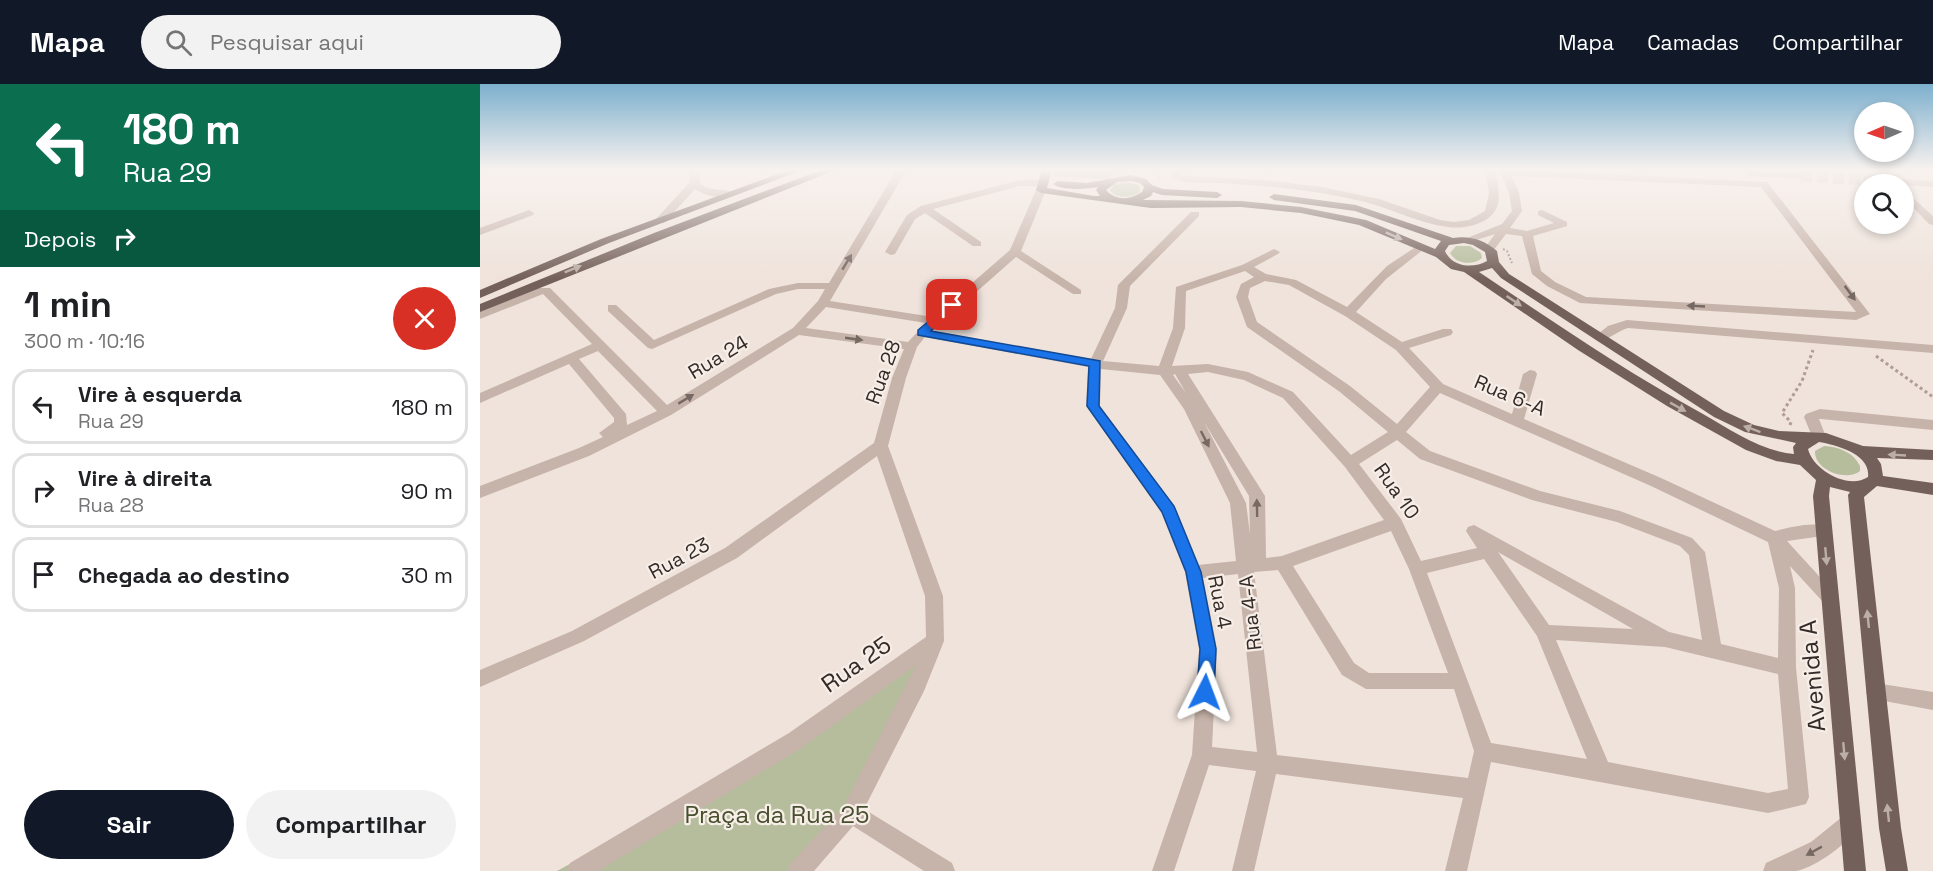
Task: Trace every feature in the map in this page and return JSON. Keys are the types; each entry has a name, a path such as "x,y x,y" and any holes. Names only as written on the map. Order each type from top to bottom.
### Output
{"main road":[{"path":"480,294 604,241 700,206"},
{"path":"480,308 658,234 734,206"},
{"path":"1258,206 1301,210 1362,222 1440,255 1450,264 1466,268 1482,268 1491,255"},
{"path":"1336,206 1355,209 1451,241 1467,240 1491,255 1505,276 1719,414 1750,429 1779,436 1840,441 1860,451 1875,466 1876,474 1856,495 1875,692 1897,871"},
{"path":"1440,255 1441,247 1451,241"},
{"path":"1466,268 1645,389 1737,439 1785,460 1803,460"},
{"path":"1814,438 1800,447 1803,460 1824,477 1846,485 1870,482 1933,489"},
{"path":"1860,451 1933,455"},
{"name":"Avenida A","path":"1824,477 1821,496 1855,871"}],"street":[{"path":"660,221 674,206"},
{"name":"Rua 24","path":"480,492 584,452 666,412 797,331 823,303 880,206"},
{"path":"891,252 911,217 925,208 934,206"},
{"name":"Rua 28","path":"881,446 899,378 911,346 934,321 1015,252 1034,206"},
{"path":"1388,206 1448,225 1474,222 1485,216 1493,206"},
{"path":"1491,255 1501,229 1517,211 1516,206"},
{"path":"1527,234 1536,272 1551,284 1584,300 1856,316 1864,314 1781,206"},
{"path":"1917,206 1933,222"},
{"path":"925,208 977,244"},
{"path":"481,230 530,213"},
{"path":"1467,240 1501,229 1527,234 1563,224 1542,213"},
{"path":"1095,364 1121,308 1124,285 1195,214"},
{"path":"1349,312 1372,285 1397,262 1420,247"},
{"path":"1015,252 1077,292"},
{"path":"1172,371 1179,328 1180,289 1246,267 1274,252"},
{"name":"Rua 6-A","path":"1246,267 1263,277 1293,282 1349,312 1400,347 1438,387 1656,482 1774,538"},
{"path":"1263,277 1245,286 1242,297 1251,324 1345,389 1425,455 1537,496 1620,517 1686,542 1697,552 1713,651"},
{"path":"612,308 652,345 773,291 798,286 832,286"},
{"path":"480,315 538,290 546,290 666,412"},
{"path":"823,303 934,321"},
{"path":"1599,338 1612,329 1627,324 1933,349"},
{"path":"797,331 911,346"},
{"path":"1400,347 1447,332"},
{"name":"Rua 10","path":"922,333 1095,364 1172,371 1209,368 1248,376 1288,395 1350,463 1395,523 1417,569 1484,751"},
{"path":"480,398 600,345"},
{"path":"480,482 594,440 621,424 621,417 571,358"},
{"name":"Rua 4","path":"1095,364 1093,406 1168,510 1193,572 1208,649 1202,755 1163,871"},
{"name":"Rua 4-A","path":"1172,371 1238,503 1251,567 1268,763 1243,871"},
{"path":"1517,420 1530,374"},
{"path":"1350,463 1397,433 1438,387"},
{"path":"1814,438 1811,417 1820,414 1933,425"},
{"path":"799,871 851,813 917,685 935,641 934,596 881,446"},
{"name":"Rua 23","path":"480,679 578,636 731,553 881,446"},
{"path":"1193,572 1282,563 1395,523"},
{"path":"1602,771 1544,632 1474,531 1665,639"},
{"path":"1774,538 1794,533 1824,531"},
{"path":"1774,538 1830,598"},
{"path":"1456,871 1484,751 1768,803 1798,797 1787,668 1787,588 1782,560 1774,538"},
{"path":"1417,569 1489,551"},
{"path":"1282,563 1348,669 1366,681 1460,681"},
{"path":"1544,632 1665,639 1787,668"},
{"name":"Rua 25","path":"578,871 796,740 935,641"},
{"path":"1875,692 1924,702 1933,701"},
{"path":"1202,755 1474,789"},
{"path":"851,813 944,871"},
{"path":"1774,871 1820,850 1850,824"}],"path":[{"path":"1789,429 1791,422 1782,412 1802,381 1817,340"},
{"path":"1857,343 1933,397"}],"green space":[{"path":"1456,246 1470,246 1481,253 1482,258 1469,263 1460,262 1450,253"},
{"path":"1824,446 1840,449 1849,454 1857,461 1860,471 1854,474 1839,475 1825,469 1816,458 1815,451"},
{"name":"Praça da Rua 25","path":"935,641 851,813 799,871 557,871 796,740"}],"route":[{"path":"952,305 922,333 1095,364 1093,406 1168,510 1193,572 1208,649 1205,692"}]}
